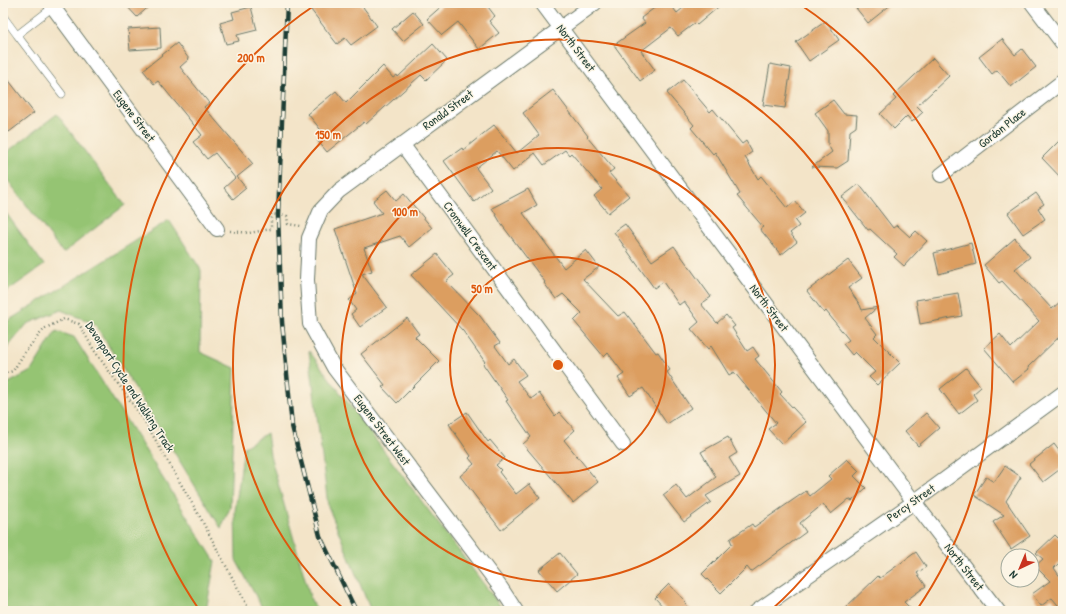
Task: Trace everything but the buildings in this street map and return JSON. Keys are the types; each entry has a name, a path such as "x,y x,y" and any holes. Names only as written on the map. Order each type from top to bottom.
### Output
{"street":[{"name":"North Street","path":"542,3 914,502 998,611"},
{"name":"Ronald Street","path":"312,228 321,210 339,191 595,3"},
{"path":"1032,3 1063,44"},
{"name":"Eugene Street","path":"54,4 217,229"},
{"name":"Gordon Place","path":"941,175 1063,81"},
{"name":"Cromwell Crescent","path":"402,144 623,444"},
{"name":"Eugene Street West","path":"312,228 309,238 307,280 310,324 334,368 501,588 516,611"},
{"name":"Percy Street","path":"757,611 914,502 1063,393"}],"lane":[{"path":"17,35 54,4"},
{"path":"3,16 62,94"}],"path":[{"path":"217,229 249,233 271,229 271,214 287,216 288,224 312,228"},
{"name":"Devonport Cycle and Walking Track","path":"3,374 13,371 25,352 44,329 64,319 79,324 94,350 144,420 200,517 250,611"}],"green space":[{"path":"57,114 125,205 63,253 3,174 3,155"},
{"path":"3,209 44,265 3,294"},
{"path":"169,220 201,270 200,352 235,368 230,508 221,528 95,324 61,310 27,324 3,353 3,324"},
{"path":"56,331 74,337 215,561 206,611 3,611 3,386 31,371"},
{"path":"309,351 504,611 371,611 328,506"},
{"path":"267,433 270,455 311,600 318,611 264,611 236,560 235,511 244,447"}],"railway":[{"path":"287,3 278,216 282,322 292,426 320,536 356,611"}]}
